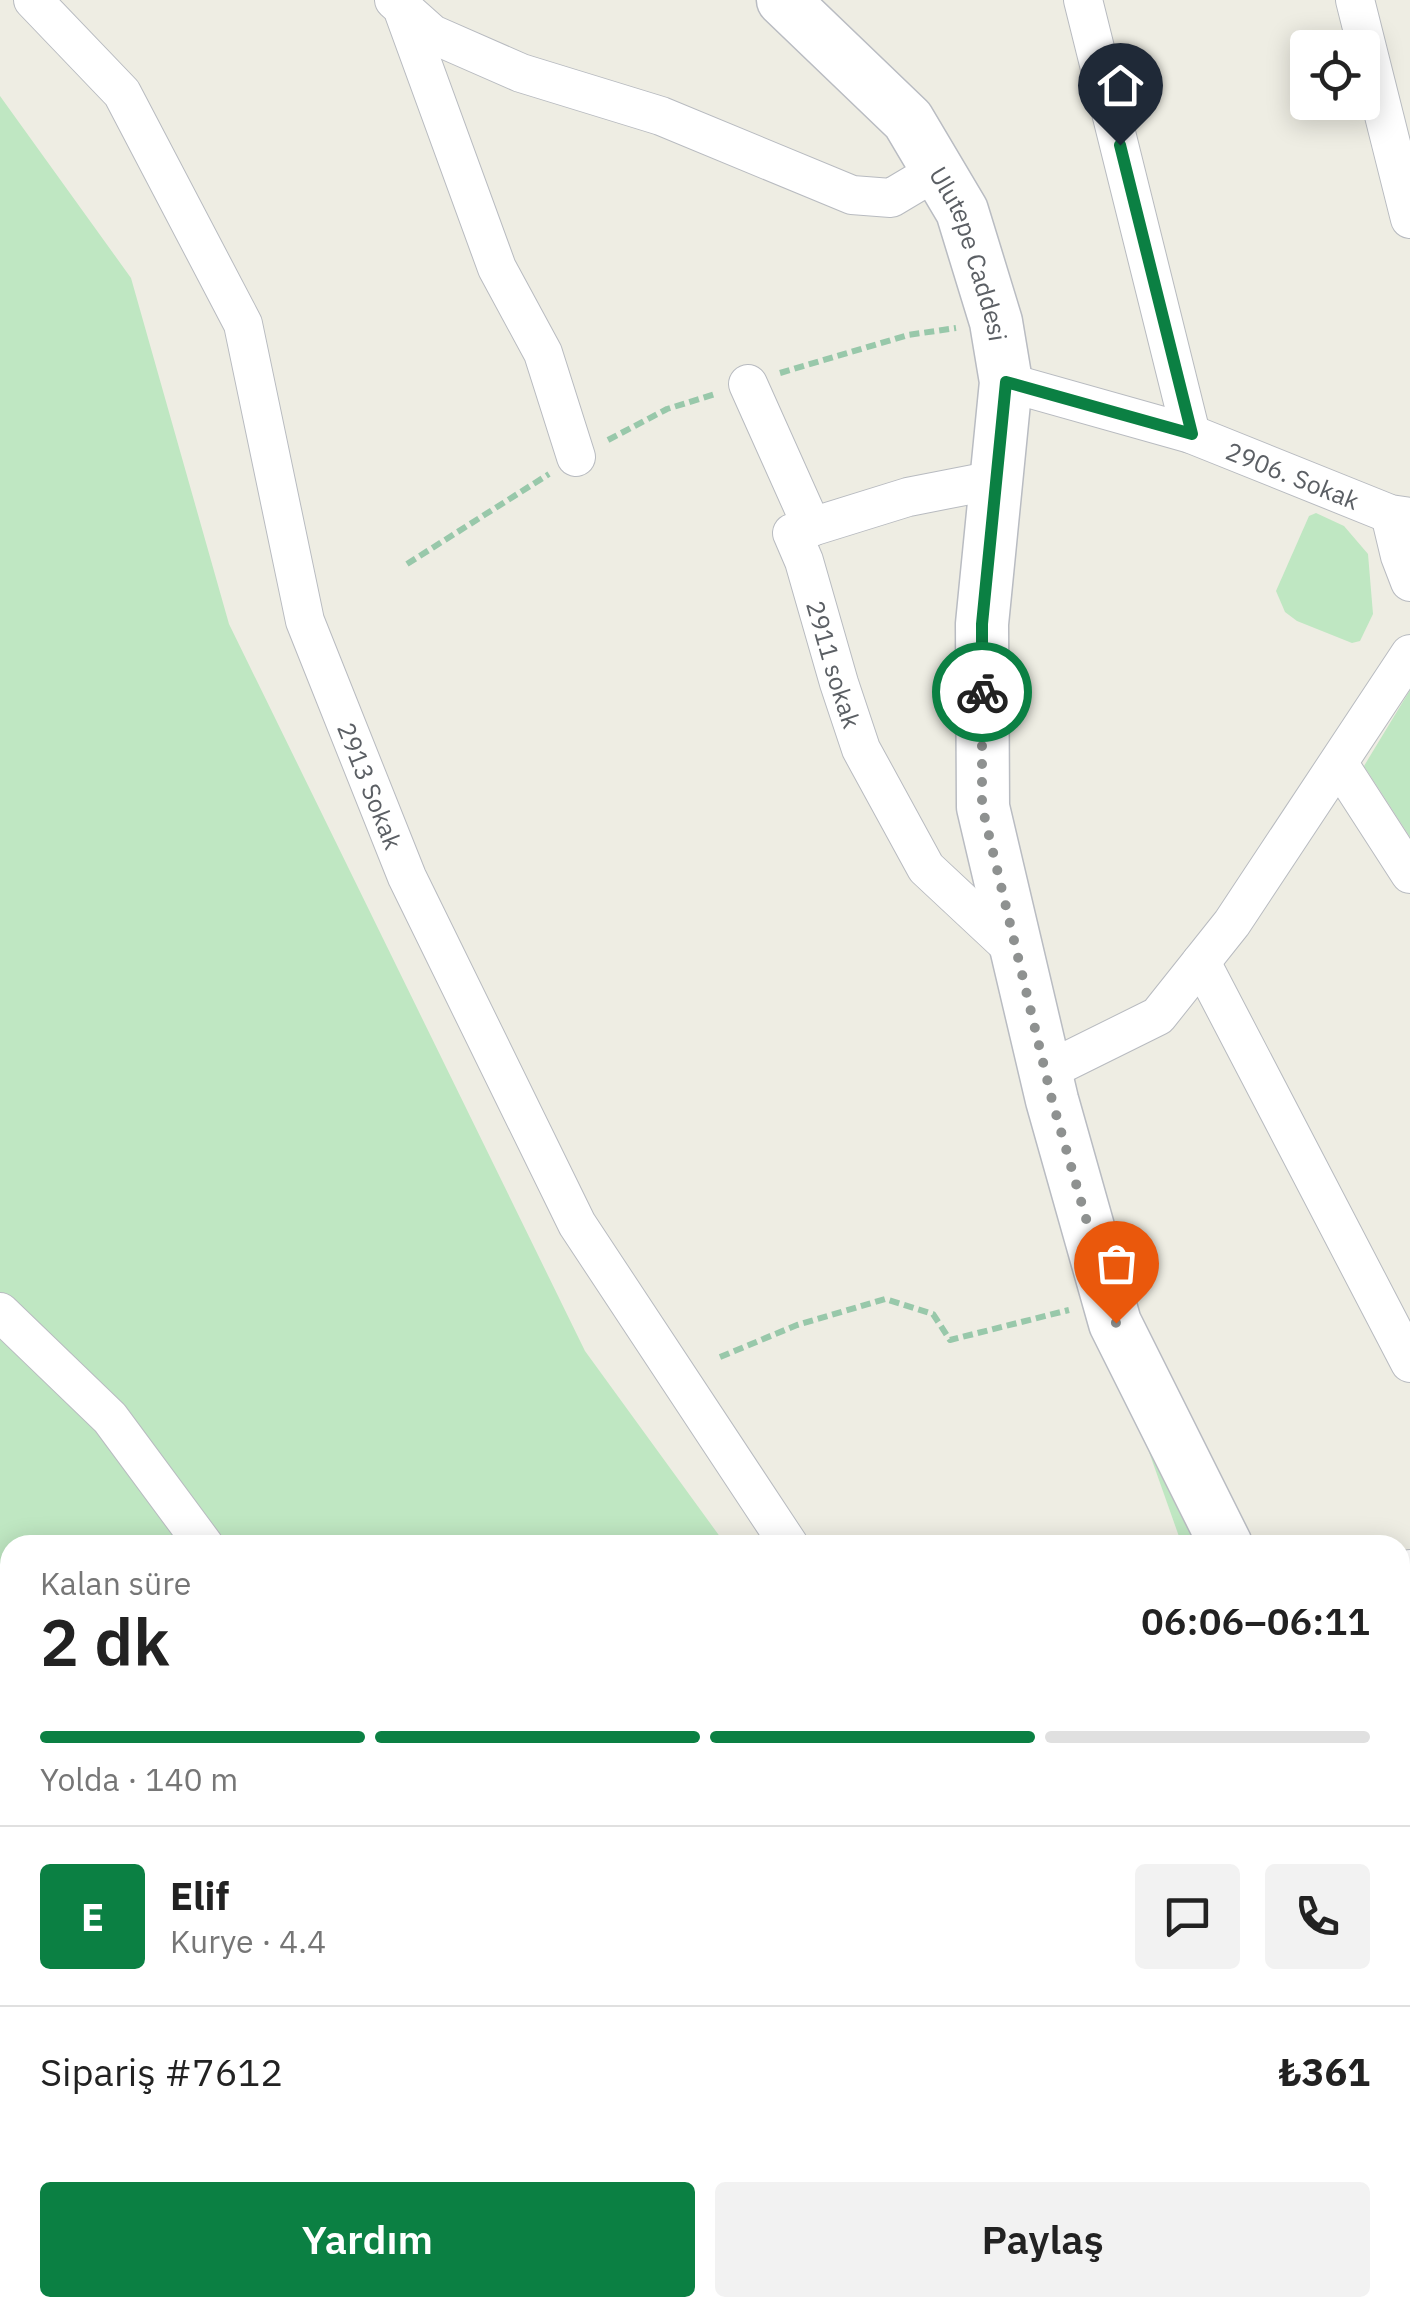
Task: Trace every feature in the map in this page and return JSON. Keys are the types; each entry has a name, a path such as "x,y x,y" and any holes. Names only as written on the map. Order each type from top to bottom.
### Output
{"street":[{"name":"2913 Sokak","path":"33,0 122,94 243,324 306,621 407,877 577,1224 782,1535"},
{"name":"Ulutepe Caddesi","path":"783,0 908,120 962,211 996,322 1006,382 982,624 982,806 1045,1072 1116,1323 1221,1535"},
{"path":"1084,0 1192,434"},
{"path":"1355,0 1410,219"},
{"path":"398,4 432,34 520,73 661,116 852,195 891,198 938,170"},
{"path":"398,4 497,268 543,353 576,457"},
{"name":"2906. Sokak","path":"1006,382 1192,434 1400,515"},
{"path":"748,384 812,528 908,497 995,480"},
{"path":"1400,515 1400,556 1410,582"},
{"name":"2911 sokak","path":"812,528 792,533 804,560 861,748 926,868 1017,954"},
{"path":"1045,1072 1158,1016 1232,923 1410,654"},
{"path":"1339,764 1410,874"},
{"path":"1201,962 1410,1364"},
{"path":"0,1312 110,1418 197,1535"}],"path":[{"path":"407,564 576,457"},
{"path":"720,1357 797,1325 885,1299 933,1314 950,1340 1109,1300"}],"green space":[{"path":"0,96 131,278 229,624 585,1351 719,1535 0,1535"},
{"path":"1316,513 1344,526 1368,554 1373,614 1360,641 1352,643 1297,621 1285,612 1276,591 1309,516"},
{"path":"1410,690 1410,837 1364,766"},
{"path":"1137,1418 1204,1535 1178,1535"}],"way so far":[{"path":"982,692 982,806 1052,1100 1116,1323"}],"route":[{"path":"982,692 982,624 1006,382 1192,434 1120,145"}]}
